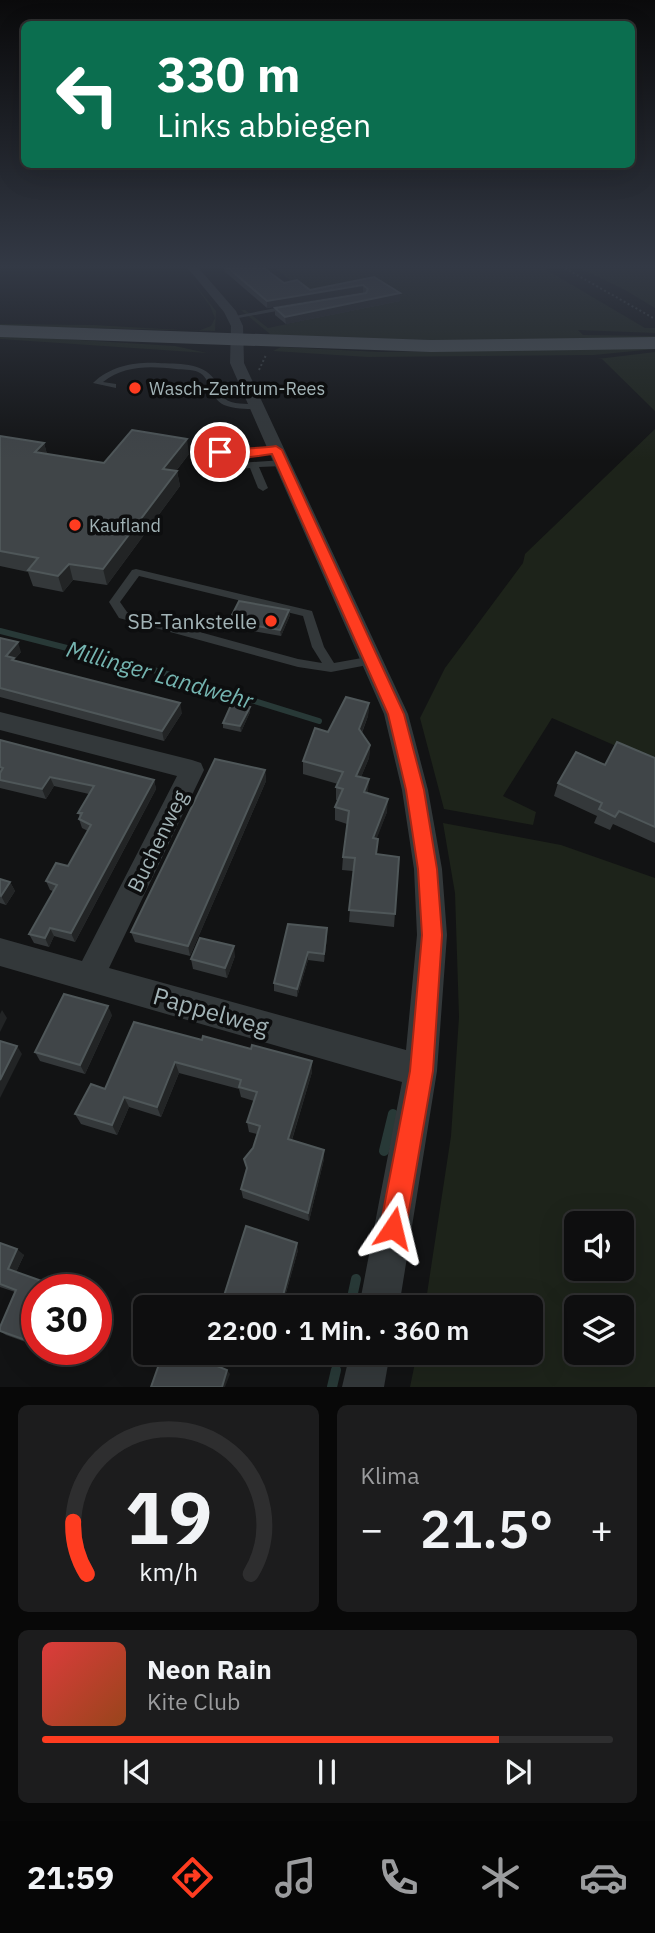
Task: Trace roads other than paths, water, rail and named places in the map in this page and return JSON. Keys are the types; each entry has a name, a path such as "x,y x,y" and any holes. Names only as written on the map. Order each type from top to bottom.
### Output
{"main road":[{"path":"0,331 238,341 487,346 655,343"},
{"path":"139,337 202,348 239,368"}],"street":[{"path":"237,331 239,368 373,660 399,727 415,790 428,869 432,935 421,1071 381,1295"},
{"name":"Buchenweg","path":"0,721 192,770 90,976"},
{"name":"Pappelweg","path":"0,952 421,1071"},
{"path":"363,1387 368,1365"}],"lane":[{"path":"113,386 97,383 107,374 130,365 199,369 207,374 218,399"},
{"path":"204,397 218,399 233,406 256,407"},
{"path":"220,452 279,456"},
{"path":"213,462 254,466 279,456"},
{"path":"254,466 263,488"},
{"path":"331,668 318,647 308,614 135,572 114,603 123,615 298,663 331,668 373,660"}],"waterway":[{"name":"Millinger Landwehr","path":"0,631 161,672 319,721"},
{"path":"384,1151 393,1114"},
{"path":"353,1295 356,1279"},
{"path":"332,1387 336,1370"}],"place":[{"name":"Wasch-Zentrum-Rees","path":"135,388"},
{"name":"Kaufland","path":"75,525"},
{"name":"SB-Tankstelle","path":"271,621"}]}
